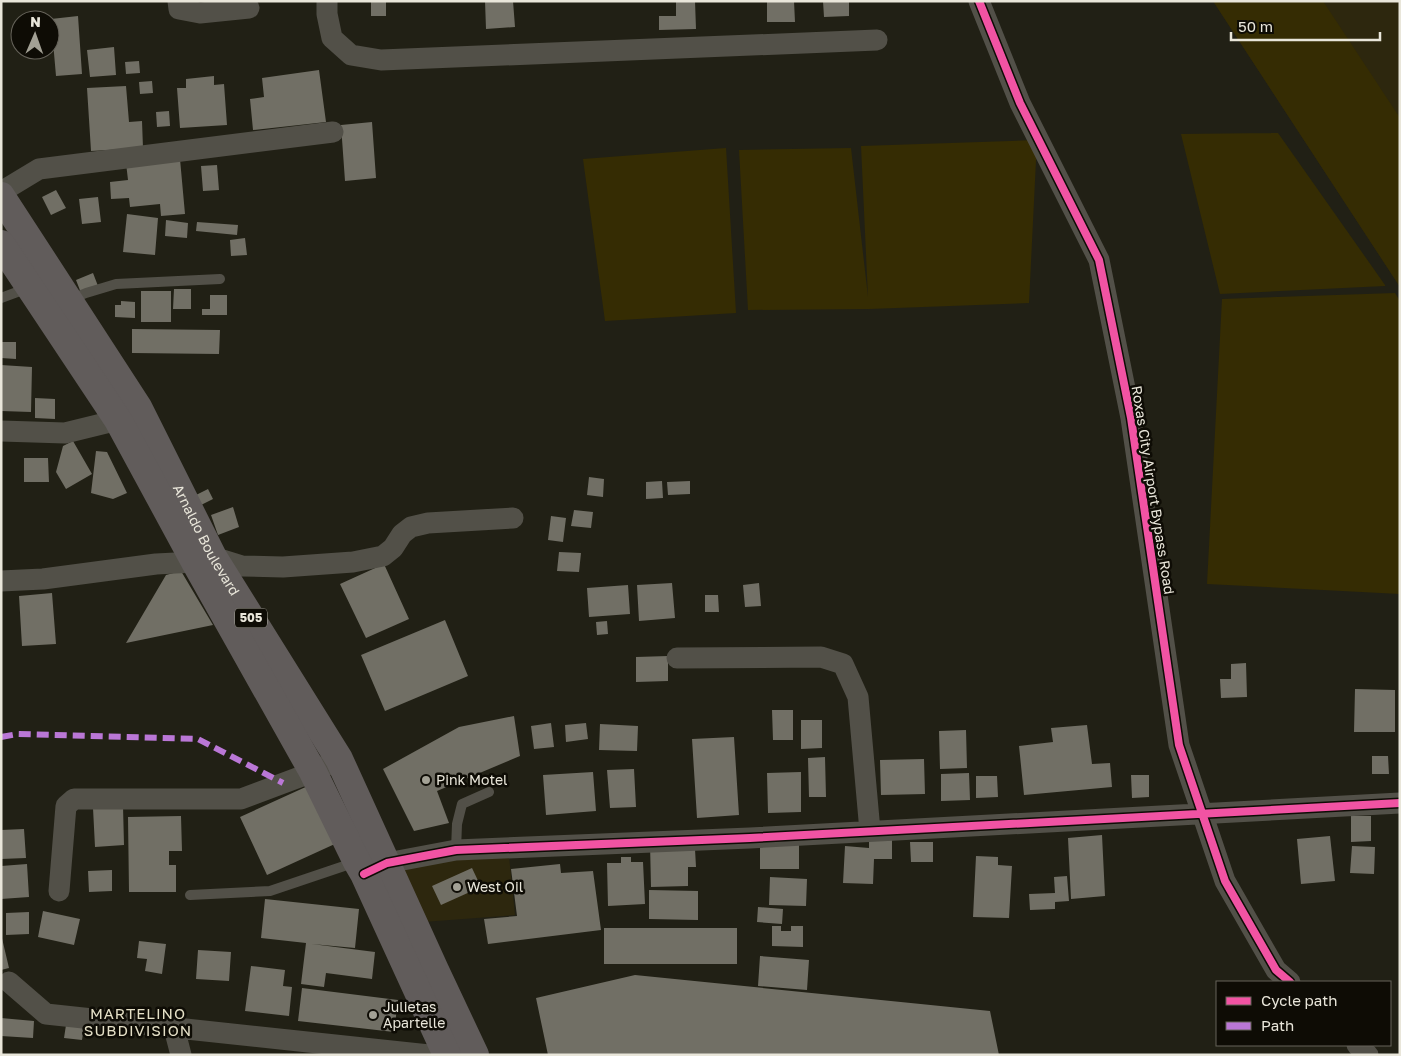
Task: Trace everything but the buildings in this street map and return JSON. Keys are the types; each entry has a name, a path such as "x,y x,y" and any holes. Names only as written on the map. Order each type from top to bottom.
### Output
{"highway":[{"name":"Arnaldo Boulevard","path":"1,196 69,300 313,772 369,866 435,970 475,1055"},
{"name":"Arnaldo Boulevard","path":"1,244 29,288 128,414"},
{"name":"Arnaldo Boulevard","path":"204,559 338,759 369,866 447,1055"}],"street":[{"path":"178,1 179,9 200,13 249,8"},
{"path":"327,1 327,14 332,38 351,56 381,60 877,40"},
{"name":"Roxas City Airport Bypass Road","path":"979,1 1020,103 1098,260 1131,418 1179,745 1225,882 1276,970 1289,981"},
{"path":"1,192 39,170 333,132"},
{"path":"1,430 65,433 128,414"},
{"path":"1,581 43,579 204,559 242,566 283,567 352,562 383,556 393,548 402,534 412,527 428,523 513,518"},
{"path":"677,658 821,657 843,664 858,697 870,831"},
{"path":"59,891 66,806 74,799 241,799 313,772 338,759"},
{"path":"369,866 456,850 870,831 1400,803"},
{"path":"9,982 46,1014 428,1055"},
{"path":"174,1028 181,1055"},
{"path":"1358,1046 1368,1055"}],"lane":[{"path":"69,300 116,284 220,278"},
{"path":"1,298 29,288"},
{"path":"456,850 457,824 462,804 490,792"},
{"path":"190,895 270,891 369,866"}],"shaded area":[{"path":"1213,1 1400,1 1400,287"},
{"path":"1213,1 1323,1 1400,118 1400,287"},
{"path":"1278,133 1385,286 1220,294 1181,134"},
{"path":"1037,140 1029,303 869,309 748,310 739,150 851,148 868,297 861,146"},
{"path":"726,148 736,313 605,321 583,159"},
{"path":"1395,293 1400,301 1400,594 1207,584 1222,299"},
{"path":"509,856 515,915 423,922 399,870 418,862"}],"marked path":[{"path":"1,737 18,734 198,739 283,783"}],"cycle path":[{"path":"979,1 1020,103 1099,260 1131,418 1179,745 1225,881 1276,970 1289,981"},
{"path":"364,874 387,863 456,850 750,838 1400,803"}],"place":[{"name":"Pink Motel","path":"426,780"},
{"name":"West Oil","path":"457,887"},
{"name":"Julietas Apartelle","path":"373,1015"}],"district":[{"name":"MARTELINO SUBDIVISION","path":"138,1022"}]}
